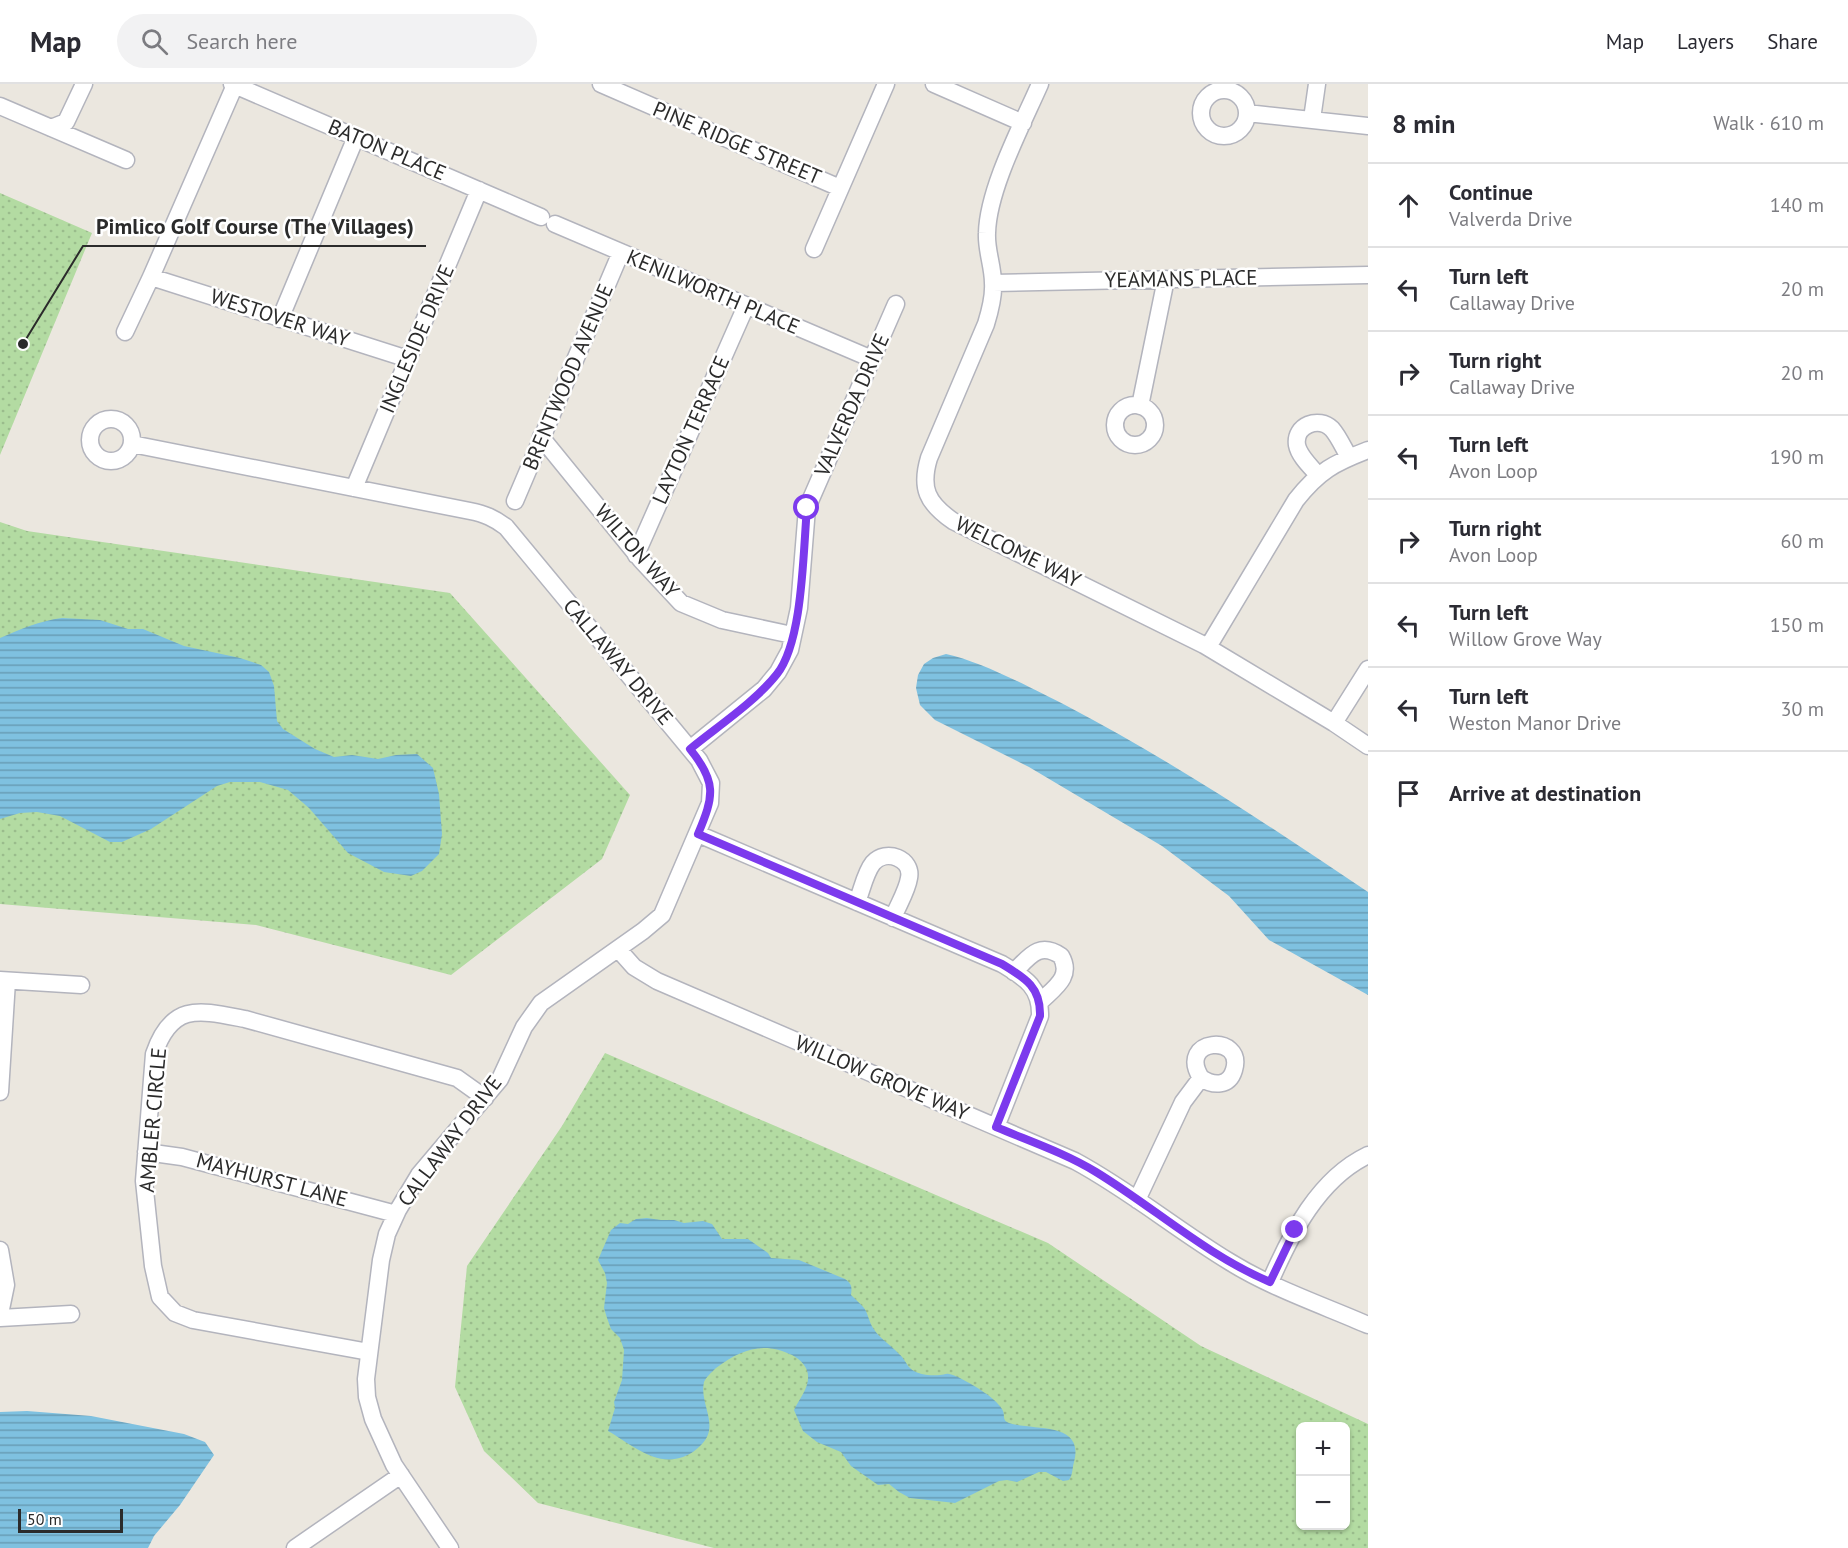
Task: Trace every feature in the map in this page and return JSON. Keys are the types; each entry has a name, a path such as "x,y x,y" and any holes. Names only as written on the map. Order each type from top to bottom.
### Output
{"street":[{"path":"51,128 66,122 84,84"},
{"name":"PINE RIDGE STREET","path":"601,84 840,188"},
{"path":"814,249 886,84"},
{"path":"934,84 1023,123"},
{"name":"WELCOME WAY","path":"1040,84 990,206 986,233 993,283 991,306 986,324 929,458 924,474 926,491 937,510 953,521 1208,647 1368,746"},
{"path":"1312,119 1317,84"},
{"path":"125,332 233,85"},
{"name":"BATON PLACE","path":"233,85 548,221"},
{"path":"0,106 126,160"},
{"path":"1247,113 1368,126"},
{"path":"280,319 356,137"},
{"name":"INGLESIDE DRIVE","path":"354,489 479,190"},
{"name":"KENILWORTH PLACE","path":"548,221 872,360"},
{"name":"BRENTWOOD AVENUE","path":"515,501 621,252"},
{"name":"YEAMANS PLACE","path":"993,283 1368,275"},
{"name":"WESTOVER WAY","path":"151,277 408,359"},
{"path":"1140,405 1166,279"},
{"name":"VALVERDA DRIVE","path":"690,749 764,689 778,672 790,650 799,608 807,508 896,304"},
{"name":"LAYTON TERRACE","path":"636,555 746,306"},
{"path":"1318,475 1298,448 1299,432 1309,424 1318,422 1332,429 1349,458"},
{"name":"WILTON WAY","path":"541,437 636,555 681,603 722,620 792,635"},
{"name":"CALLAWAY DRIVE","path":"132,444 470,510 496,519 506,527 690,749 707,773 712,792 710,803 662,915 542,1004 524,1027 500,1079 407,1191 387,1234 381,1260 369,1352 367,1397 372,1419 394,1464 450,1548"},
{"path":"1208,647 1296,500 1318,475 1328,468 1368,450"},
{"path":"1334,723 1368,669"},
{"path":"698,834 1002,964 1034,989 1040,1002 1040,1016 996,1127"},
{"path":"856,902 873,863 890,855 898,857 907,865 910,875 893,918"},
{"name":"WILLOW GROVE WAY","path":"618,949 627,961 644,975 1076,1161 1096,1172 1214,1253 1251,1274 1368,1325"},
{"path":"1014,972 1038,951 1046,949 1061,956 1066,969 1063,980 1040,1002"},
{"path":"0,1092 4,980 81,985"},
{"name":"AMBLER CIRCLE","path":"369,1352 194,1320 175,1313 160,1297 153,1266 144,1180 154,1054 161,1035 174,1020 192,1012 213,1012 457,1078 485,1098"},
{"path":"1137,1200 1183,1102 1201,1078"},
{"name":"MAYHURST LANE","path":"146,1152 183,1157 396,1214"},
{"path":"1270,1282 1284,1250 1306,1212 1336,1178 1368,1155"},
{"path":"0,1250 6,1286 0,1316 71,1314"},
{"path":"295,1548 401,1475"}],"green space":[{"path":"0,193 92,233 0,455"},
{"path":"0,522 27,531 450,593 630,795 602,859 451,975 256,925 0,904"},
{"path":"605,1053 1048,1243 1201,1346 1368,1424 1368,1548 714,1548 538,1503 484,1451 455,1387 467,1266 562,1126"}],"water":[{"path":"62,618 100,620 128,629 143,629 184,646 261,665 269,672 274,686 277,721 283,729 315,749 334,757 352,755 378,759 417,754 433,768 439,794 442,834 439,854 422,871 411,876 384,872 348,853 309,808 288,790 260,782 230,782 217,786 151,829 122,842 110,842 60,816 37,812 20,813 0,819 0,638 38,623"},
{"path":"946,654 976,663 1008,677 1106,727 1220,795 1368,892 1368,995 1269,940 1229,896 1162,846 1029,767 935,720 920,705 916,688 918,675 924,664"},
{"path":"647,1218 684,1223 703,1221 712,1224 722,1239 748,1239 768,1253 771,1258 799,1260 845,1279 851,1286 851,1295 867,1312 876,1332 913,1370 924,1374 956,1376 994,1400 1002,1409 1007,1422 1055,1430 1072,1440 1075,1449 1069,1480 1063,1481 1046,1472 1039,1472 1017,1482 999,1481 955,1503 910,1498 889,1484 878,1485 851,1466 841,1452 817,1442 803,1431 794,1410 807,1385 807,1369 795,1357 772,1348 753,1349 734,1356 706,1378 703,1390 709,1429 707,1437 693,1452 683,1457 663,1459 634,1448 608,1431 615,1408 614,1402 622,1380 624,1350 620,1338 611,1329 604,1308 607,1283 598,1260 611,1230 620,1223 628,1224 636,1219"},
{"path":"27,1411 91,1416 184,1434 205,1442 214,1455 180,1505 154,1536 148,1548 0,1548 0,1412"}],"place":[{"name":"Pimlico Golf Course (The Villages)","path":"23,344"}],"route":[{"path":"807,508 799,608 790,650 778,672 764,689 690,749 707,773 712,792 698,834 1002,964 1021,976 1034,989 1040,1002 1040,1016 996,1127 1076,1161 1096,1172 1189,1237 1251,1274 1270,1282 1295,1230"}]}
